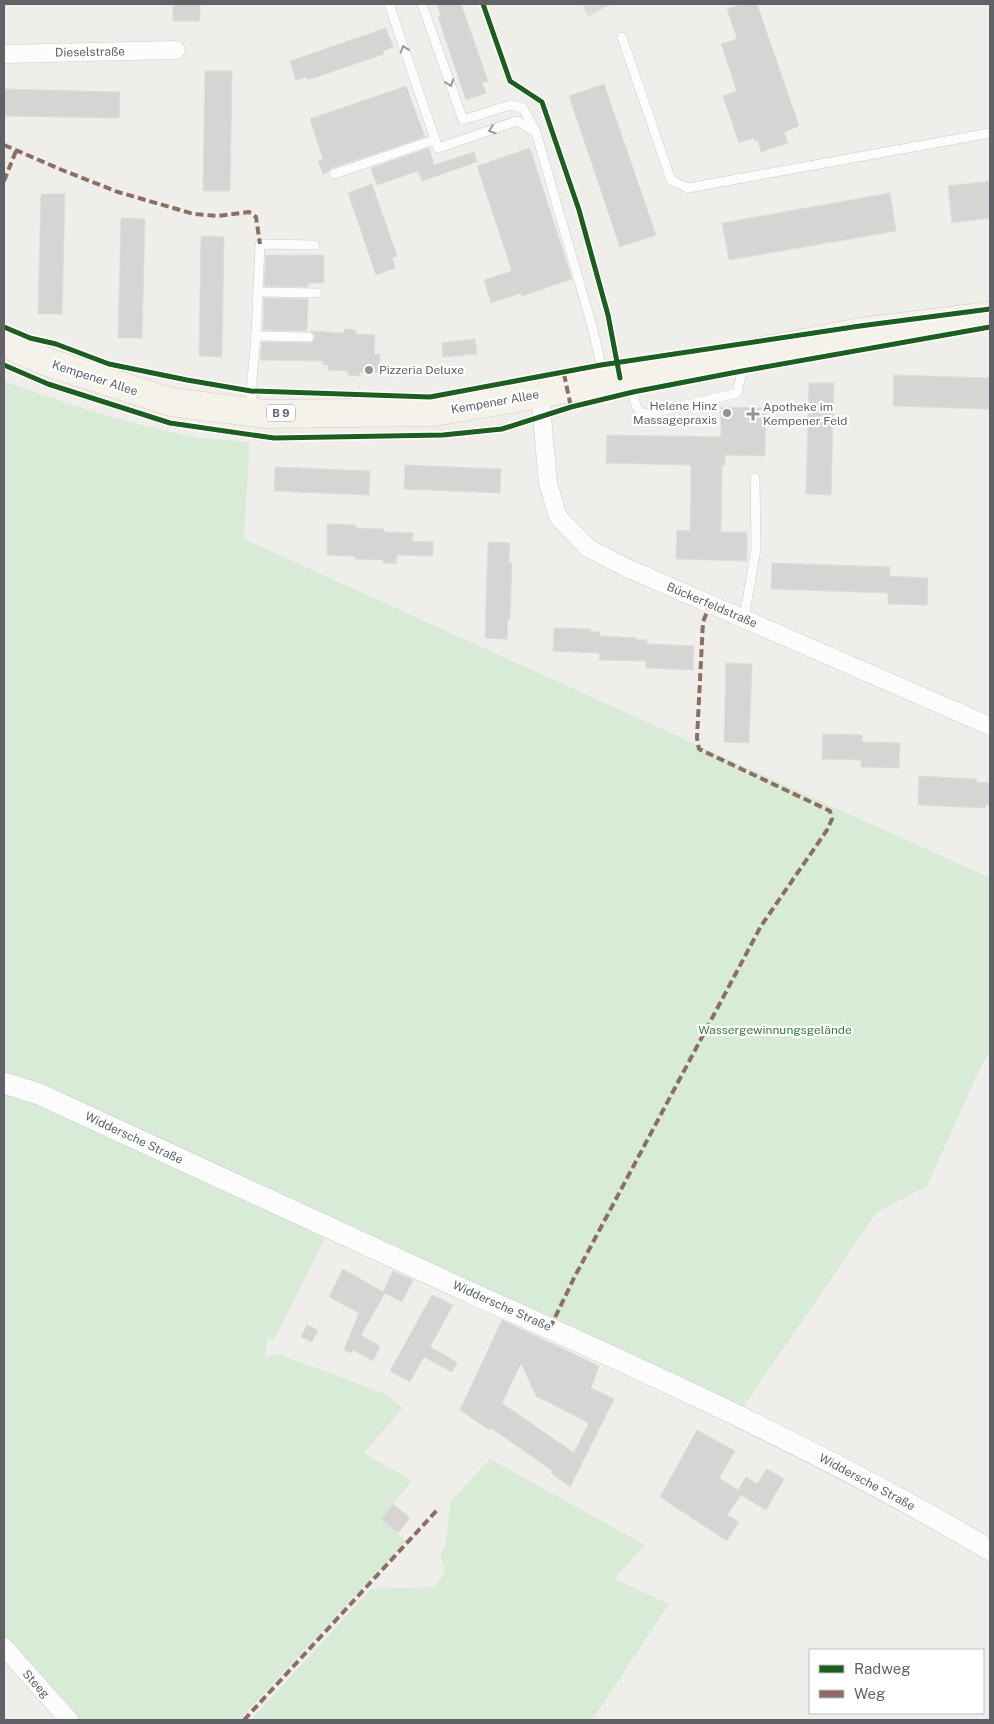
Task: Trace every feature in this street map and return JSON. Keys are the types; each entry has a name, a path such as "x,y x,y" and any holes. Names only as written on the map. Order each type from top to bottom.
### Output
{"main road":[{"name":"Kempener Allee","path":"4,343 47,362 171,402 265,414 435,412 540,394 860,332 990,316"}],"street":[{"name":"Dieselstraße","path":"4,54 176,50"},
{"name":"Bückerfeldstraße","path":"540,394 548,483 558,517 588,548 627,568 990,726"},
{"name":"Widdersche Straße","path":"4,1083 39,1094 584,1344 805,1449 939,1520 990,1550"},
{"name":"Steeg","path":"4,1647 68,1720"}],"lane":[{"path":"389,4 438,148 517,121 536,132"},
{"path":"422,4 464,120 510,105 523,108 536,132 593,330 617,379 640,412 648,414 737,393 742,371 740,355"},
{"path":"622,37 671,180 688,188 990,133"},
{"path":"334,174 434,140"},
{"path":"253,412 252,391 260,244 315,245"},
{"path":"258,292 316,293"},
{"path":"256,336 309,337"},
{"path":"744,618 756,549 754,478"}],"shaded area":[{"path":"582,4 611,4 588,17"}],"green space":[{"name":"Wassergewinnungsgelände","path":"4,381 75,406 171,432 210,439 250,442 244,539 990,878 990,1053 983,1062 927,1186 877,1212 741,1410 4,1077"},
{"path":"4,1092 86,1126 325,1238 274,1340 268,1338 265,1357 278,1354 386,1394 403,1408 364,1453 412,1481 381,1519 406,1541 239,1720 76,1720 4,1640"},
{"path":"490,1459 645,1545 614,1579 669,1604 592,1720 251,1720 371,1589 434,1587 445,1573 440,1554 445,1547 451,1501"}],"building":[{"path":"173,4 200,4 200,21 173,21"},
{"path":"437,4 461,4 488,81 482,83 486,93 466,100 438,17 441,16"},
{"path":"742,4 757,4 799,126 784,132 788,143 761,152 758,141 755,142 754,138 739,143 723,96 737,91 721,44 737,39 727,9"},
{"path":"386,28 393,47 383,51 384,54 308,80 307,77 296,80 290,61"},
{"path":"205,71 232,71 230,191 203,191"},
{"path":"604,84 656,235 620,247 569,96"},
{"path":"406,86 425,137 332,168 323,174 318,161 323,159 310,119"},
{"path":"4,89 120,92 119,118 4,116"},
{"path":"429,148 434,165 474,152 477,162 422,181 418,171 377,185 371,168"},
{"path":"530,148 572,279 522,296 521,293 491,303 484,280 512,271 477,166"},
{"path":"990,181 990,218 952,223 948,186"},
{"path":"372,184 397,256 392,258 395,268 376,275 348,193"},
{"path":"890,193 896,231 729,260 722,223"},
{"path":"41,194 65,194 62,314 38,314"},
{"path":"121,218 145,219 142,338 118,338"},
{"path":"201,236 224,237 222,357 199,356"},
{"path":"266,255 324,255 324,283 308,283 308,287 264,286"},
{"path":"264,298 308,299 307,331 263,330"},
{"path":"344,329 356,330 356,334 375,335 374,354 380,354 379,373 360,372 360,376 348,375 348,371 328,370 329,365 323,365 323,361 260,360 262,342 309,343 314,341 315,338 314,334 310,331 344,333"},
{"path":"475,339 477,354 443,357 442,343"},
{"path":"894,375 990,378 990,409 893,406"},
{"path":"809,383 834,383 831,495 806,494"},
{"path":"721,407 766,408 765,456 725,455 725,465 722,465 721,532 747,532 747,561 676,559 677,530 690,531 691,465 606,463 607,435 721,437"},
{"path":"405,465 501,469 500,493 404,489"},
{"path":"275,467 370,471 369,495 274,491"},
{"path":"327,524 356,525 356,528 384,529 384,532 413,533 412,541 433,542 433,556 397,555 396,564 383,563 383,560 355,559 355,556 327,555"},
{"path":"488,542 510,543 509,563 512,563 510,619 508,619 507,639 485,638"},
{"path":"772,563 890,567 890,576 928,578 927,605 888,604 888,593 771,589"},
{"path":"554,628 591,629 591,632 600,632 600,636 637,638 637,640 647,640 647,644 694,646 693,670 646,668 646,661 599,660 600,653 553,651"},
{"path":"726,663 752,664 749,743 724,742"},
{"path":"823,734 862,735 862,742 900,743 899,768 861,767 861,760 822,759"},
{"path":"919,776 977,779 976,782 990,783 990,805 985,805 985,808 918,805"},
{"path":"343,1269 385,1293 361,1335 380,1346 373,1361 353,1350 351,1353 344,1350 359,1313 329,1297"},
{"path":"393,1271 413,1280 402,1302 383,1292"},
{"path":"432,1295 453,1305 430,1347 457,1362 452,1372 424,1357 410,1382 390,1371"},
{"path":"502,1320 599,1366 591,1388 614,1399 570,1487 551,1473 553,1471 491,1428 489,1430 460,1410","holes":["521,1363 536,1396 589,1423 574,1453 502,1403"]},
{"path":"307,1325 318,1330 312,1342 301,1337"},
{"path":"697,1430 735,1451 719,1478 738,1490 746,1477 757,1484 767,1469 784,1479 766,1510 741,1495 727,1515 739,1522 727,1541 660,1497"},
{"path":"393,1504 410,1518 398,1533 381,1519"}],"marked path":[{"path":"4,145 118,192 194,214 218,216 249,212 256,217 260,244"},
{"path":"4,181 16,151"},
{"path":"564,374 571,407"},
{"path":"550,1328 574,1278 761,926 827,830 832,819 830,811 699,749 697,738 703,622 710,604"},
{"path":"244,1720 439,1508"}],"cycle path":[{"path":"483,4 510,81 542,102 579,210 608,315 620,378"},
{"path":"4,327 30,338 56,344 109,364 251,391 430,397 601,365 860,326 990,309"},
{"path":"4,365 48,384 170,423 274,438 443,435 502,429 571,407 633,392 990,327"}],"place":[{"name":"Pizzeria Deluxe","path":"369,370"},
{"name":"Helene Hinz Massagepraxis","path":"727,413"},
{"name":"Apotheke im Kempener Feld","path":"753,414"}]}
